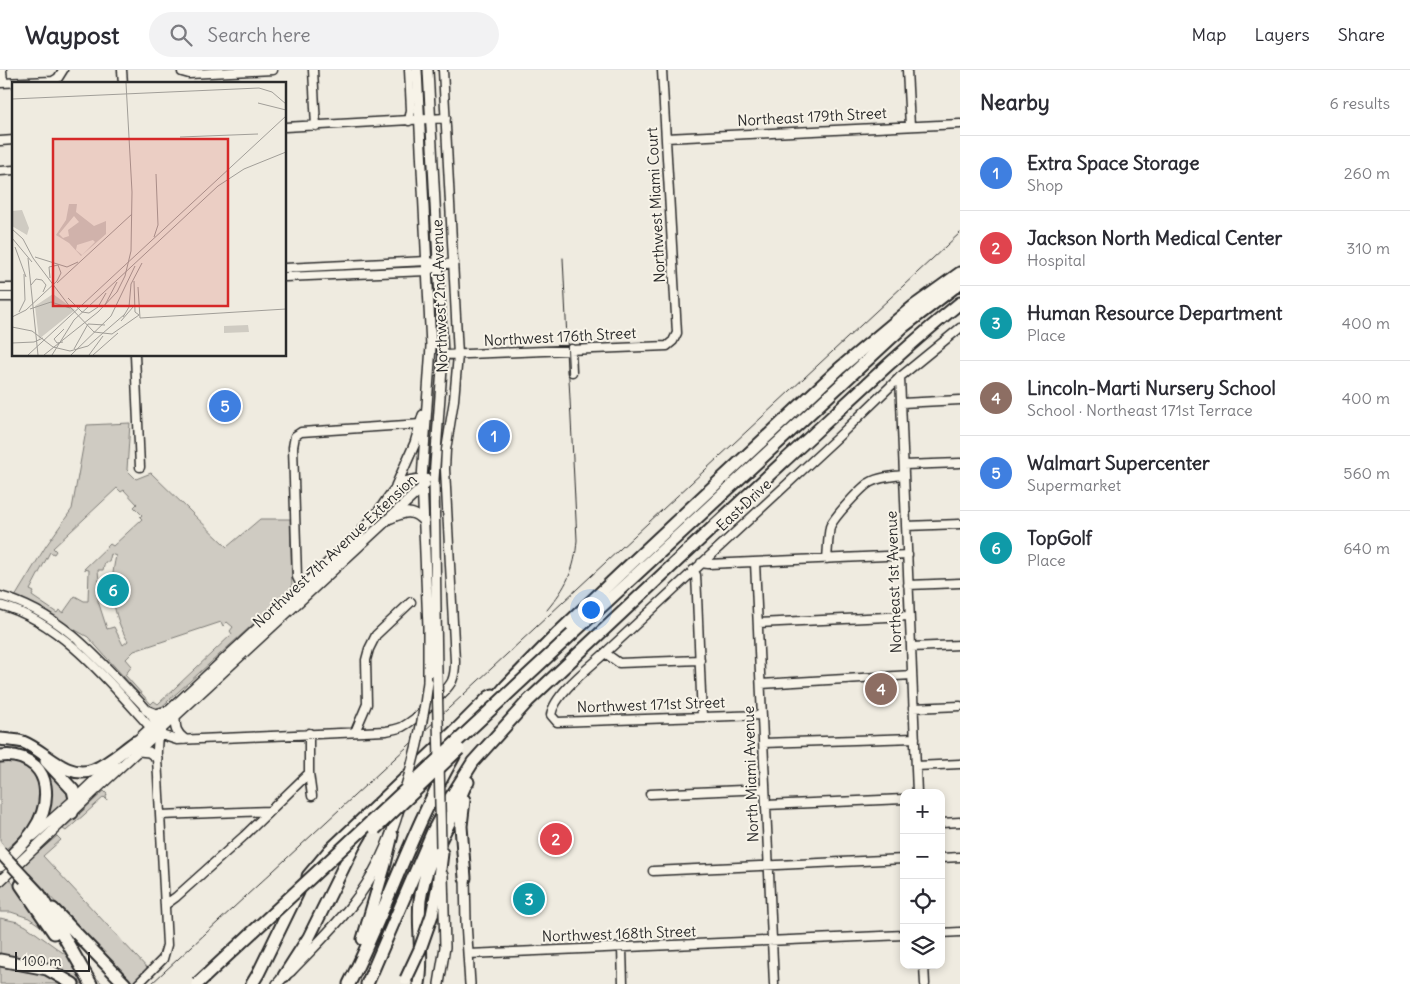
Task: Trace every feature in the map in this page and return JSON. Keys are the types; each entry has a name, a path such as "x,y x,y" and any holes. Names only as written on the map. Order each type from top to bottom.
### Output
{"highway":[{"path":"350,984 434,792 469,732 501,691 612,581 840,368 901,316 960,273"},
{"path":"206,984 402,803 574,636 881,347 925,309 960,283"},
{"path":"196,984 282,906 479,720 574,636 885,352 929,314 960,292"},
{"path":"367,984 442,812 468,768 528,701 881,371 934,324 960,304"},
{"path":"252,984 308,876 329,851 489,697 501,691"},
{"path":"0,739 22,742 67,769 79,772 92,771 137,746"},
{"path":"419,984 422,965 420,908 424,879 432,855 449,823 465,786 486,748"},
{"path":"37,750 73,790 75,799 72,813"},
{"path":"0,756 17,756 28,760 44,778 46,791 45,805 36,829 0,865 40,895 125,984"},
{"path":"465,878 461,822 469,781"},
{"path":"280,980 309,937 354,846 384,799"},
{"path":"358,966 359,950 376,899 392,835"},
{"path":"405,982 420,949 432,915 438,885 441,850"},
{"path":"0,852 23,882 85,984"},
{"path":"40,895 92,984"},
{"path":"0,960 48,969 73,984"}],"main road":[{"name":"Northwest 2nd Avenue","path":"280,980 291,971 337,922 355,901 372,875 392,835 422,724 428,682 428,645 422,483 431,346 417,70"},
{"name":"Northwest 2nd Avenue","path":"428,70 443,355 434,479 444,955"},
{"path":"395,487 412,450 429,395"},
{"name":"Northwest 7th Avenue Extension","path":"0,881 72,813 155,728 304,591 389,519 422,483 434,479"},
{"name":"Northwest 7th Avenue Extension","path":"304,591 376,515 395,487 410,480 422,483"},
{"path":"389,519 409,512 417,515 424,522"},
{"path":"146,710 156,714 172,714 176,732 184,739"},
{"path":"137,746 157,758"},
{"name":"Northwest 7th Avenue Extension","path":"22,845 137,746"},
{"path":"465,878 470,984"},
{"path":"439,984 444,955"},
{"path":"444,955 446,984"}],"street":[{"path":"1,83 2,70"},
{"path":"27,82 53,81 58,78 62,70"},
{"path":"182,71 188,74 273,70"},
{"path":"313,70 316,126"},
{"path":"409,70 409,121"},
{"name":"Northwest 2nd Avenue","path":"355,732 386,731 404,726 416,718 446,689 452,680 455,670 445,469 458,355 443,70"},
{"name":"Northwest Miami Court","path":"662,70 676,338"},
{"path":"907,70 910,126"},
{"path":"286,127 446,118"},
{"name":"Northeast 179th Street","path":"666,138 960,124"},
{"path":"286,277 454,263"},
{"path":"286,268 427,266"},
{"name":"East Drive","path":"552,708 578,676 606,653 900,377 960,328"},
{"name":"Northwest 176th Street","path":"443,355 667,346 676,338"},
{"path":"571,349 572,372"},
{"path":"136,356 140,467"},
{"name":"Northeast 1st Avenue","path":"900,377 917,789"},
{"path":"888,389 902,401 960,400"},
{"path":"304,591 298,577 293,447 295,436 301,432 420,424"},
{"path":"904,465 960,463"},
{"path":"827,559 831,525 846,505 870,482 890,476 904,475"},
{"path":"906,526 960,524"},
{"path":"701,563 908,555"},
{"name":"North Miami Avenue","path":"755,562 774,984"},
{"path":"693,570 696,576 702,717"},
{"path":"908,585 960,583"},
{"path":"0,596 44,615 75,635 98,657 146,710 155,728 166,944 165,954 160,963 138,984"},
{"path":"0,605 51,629 77,650 155,728 177,740 355,732 367,704 366,660 368,649 376,635 411,602"},
{"path":"758,622 909,616"},
{"path":"911,647 960,645"},
{"path":"606,653 619,663 700,660"},
{"path":"761,684 912,675"},
{"path":"913,708 960,706"},
{"name":"Northwest 171st Street","path":"552,708 551,714 557,722 762,715"},
{"path":"309,733 309,773 312,796"},
{"path":"763,743 914,738"},
{"path":"916,766 960,764"},
{"path":"165,905 270,811 309,773"},
{"path":"650,794 765,789"},
{"path":"766,805 900,799"},
{"path":"160,815 270,811"},
{"path":"945,823 960,822"},
{"path":"945,858 960,857"},
{"path":"653,870 900,860"},
{"path":"945,933 960,932"},
{"name":"Northwest 168th Street","path":"468,954 900,935"},
{"path":"622,948 623,984"},
{"path":"924,969 925,984"}],"shaded area":[{"path":"130,423 127,470 136,479 151,473 227,547 260,519 290,519 292,589 157,711 149,707 88,637 15,597 46,546 72,509 87,425","holes":["117,488 121,492 124,490 137,504 134,507 142,515 140,517 142,519 113,546 110,544 84,569 89,570 88,601 75,596 63,613 59,610 57,613 32,596 34,592 30,590 50,552 54,554 56,551 53,548","111,554 116,556 113,600 118,621 128,641 123,645 114,627 107,629 98,601 98,593 100,593 98,570 103,570 105,562 109,562","221,622 223,626 227,622 233,627 230,631 232,634 158,704 154,701 151,704 125,675 132,666 126,659 134,651"]},
{"path":"21,751 42,760 72,794 42,825 50,803 35,760"},
{"path":"9,761 24,765 33,771 39,783 41,794 39,805 27,831 6,849 0,841 0,762"},
{"path":"104,791 107,794 107,800 104,797 66,831 63,829"},
{"path":"57,836 61,840 43,856 149,970 131,984 22,866"},
{"path":"9,879 73,949 29,918 11,912 0,912 0,888"},
{"path":"0,918 26,926 91,973 103,984 0,984"}],"railway":[{"path":"151,984 960,233"},
{"path":"547,610 564,586 572,569 577,540 563,258"}],"place":[{"name":"Walmart Supercenter","path":"225,406"},
{"name":"Extra Space Storage","path":"494,436"},
{"name":"TopGolf","path":"113,590"},
{"name":"Lincoln-Marti Nursery School","path":"881,689"},
{"name":"Jackson North Medical Center","path":"556,839"},
{"name":"Human Resource Department","path":"529,899"}]}
